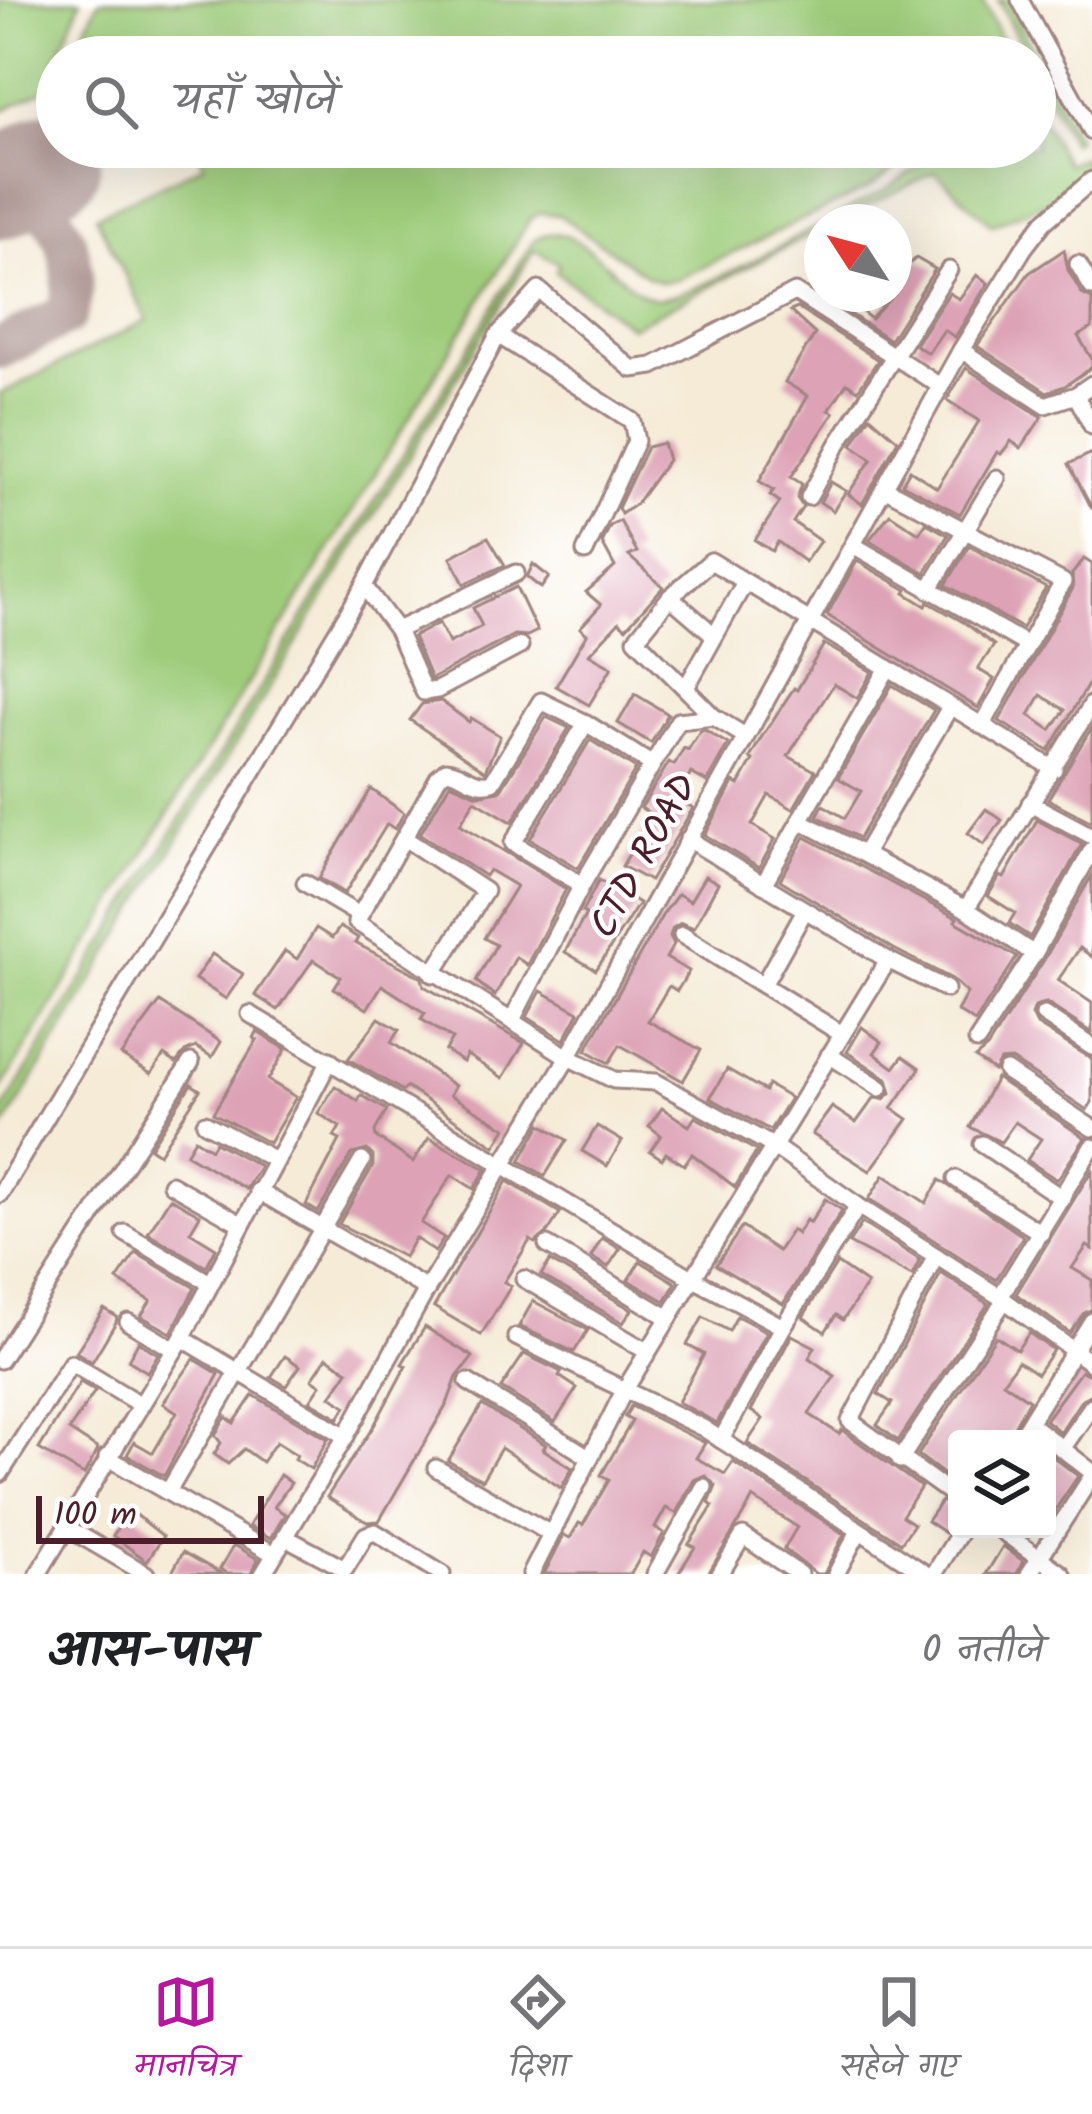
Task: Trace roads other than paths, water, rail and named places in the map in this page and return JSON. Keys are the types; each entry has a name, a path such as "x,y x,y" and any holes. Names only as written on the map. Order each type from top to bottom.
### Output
{"street":[{"path":"1020,0 1040,36"},
{"path":"1056,66 1092,132"},
{"name":"CTD ROAD","path":"263,1574 568,1057 961,350 1044,222 1092,180"},
{"path":"1078,263 1092,286"},
{"path":"809,497 836,446 949,271"},
{"path":"0,1194 364,586 498,335 539,290 632,369 653,366 795,292 940,386"},
{"path":"498,335 632,421 636,442 585,552"},
{"path":"961,350 1045,405 1092,384"},
{"path":"1076,395 1092,426"},
{"path":"928,590 997,478"},
{"path":"884,488 1063,582 982,726"},
{"path":"853,545 1027,645"},
{"path":"745,736 714,717 636,639 670,597 711,561 1054,769"},
{"path":"397,630 516,573"},
{"path":"687,686 746,582"},
{"path":"364,586 397,630 424,692 437,690 520,646"},
{"path":"670,597 714,635"},
{"path":"764,885 888,668"},
{"path":"651,764 586,722 541,701 492,782 482,784 446,770 356,922 568,1057 614,1080 656,1082 773,1146 1092,1364"},
{"path":"966,909 1092,704"},
{"path":"864,854 950,707"},
{"path":"512,1020 582,885 679,721 714,717"},
{"path":"582,885 513,843 586,722"},
{"path":"1030,803 1092,836"},
{"path":"803,822 966,909 1034,954"},
{"path":"404,838 485,891 433,974"},
{"path":"688,839 946,989"},
{"path":"977,1041 1034,954 1092,850"},
{"path":"305,883 359,915"},
{"path":"763,985 805,910"},
{"path":"682,935 842,1034"},
{"path":"531,1574 624,1391 889,960"},
{"path":"250,1014 692,1278 783,1327"},
{"path":"1044,1015 1092,1047"},
{"path":"829,1055 880,1088"},
{"path":"38,1574 178,1344 330,1060"},
{"path":"0,1360 191,1062"},
{"path":"1006,1071 1092,1128"},
{"path":"205,1123 275,1160"},
{"path":"982,1144 1062,1198"},
{"path":"900,1460 1092,1147"},
{"path":"167,1492 362,1161"},
{"path":"956,1179 1041,1233"},
{"path":"171,1184 241,1224"},
{"path":"258,1191 428,1289"},
{"path":"721,1440 858,1206"},
{"path":"125,1233 210,1283"},
{"path":"547,1245 669,1318"},
{"path":"936,1256 850,1421 948,1492"},
{"path":"524,1279 648,1352"},
{"path":"1024,1430 1092,1321"},
{"path":"128,1322 239,1372 346,1436"},
{"path":"516,1337 721,1440 930,1574 956,1538"},
{"path":"0,1472 71,1363 141,1405"},
{"path":"468,1382 589,1457"},
{"path":"1062,1449 1092,1406"},
{"path":"1029,1423 1092,1474 1034,1567"},
{"path":"107,1457 274,1554"},
{"path":"436,1468 551,1534"},
{"path":"655,1574 704,1487"},
{"path":"66,1527 146,1574"},
{"path":"285,1537 345,1569 366,1535 375,1532 442,1574"},
{"path":"836,1574 859,1532"},
{"path":"720,1574 743,1536 799,1574"},
{"path":"1007,1538 1034,1567 1062,1574"}]}
